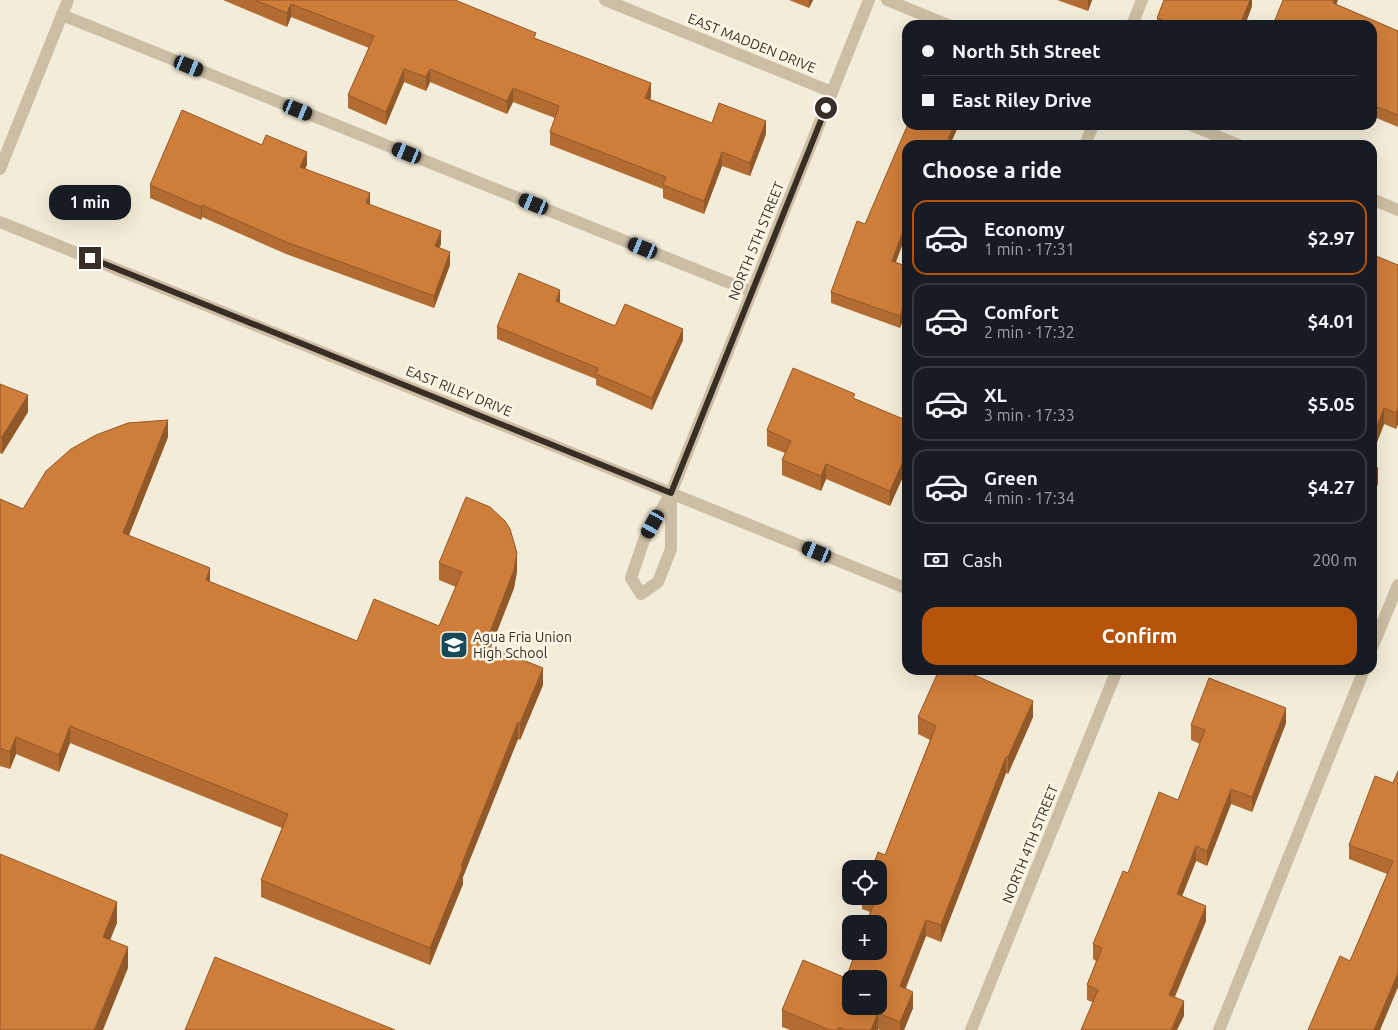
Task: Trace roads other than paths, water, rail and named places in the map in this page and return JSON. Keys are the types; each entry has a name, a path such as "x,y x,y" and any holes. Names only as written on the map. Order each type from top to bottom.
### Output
{"street":[{"path":"0,169 68,0"},
{"name":"EAST MADDEN DRIVE","path":"605,0 832,92"},
{"name":"NORTH 5TH STREET","path":"671,493 869,0"},
{"path":"888,0 936,20"},
{"path":"1134,20 1142,0"},
{"path":"62,15 752,292"},
{"path":"1203,130 1227,140"},
{"path":"1377,201 1398,210"},
{"name":"EAST RILEY DRIVE","path":"0,222 902,586"},
{"path":"671,493 671,549 658,582 641,594 631,578 644,540 671,493"},
{"path":"1377,636 1398,585"},
{"name":"NORTH 4TH STREET","path":"971,1030 1112,675"},
{"path":"1219,1030 1362,675"}],"place":[{"name":"Agua Fria Union High School","path":"454,645"}]}
